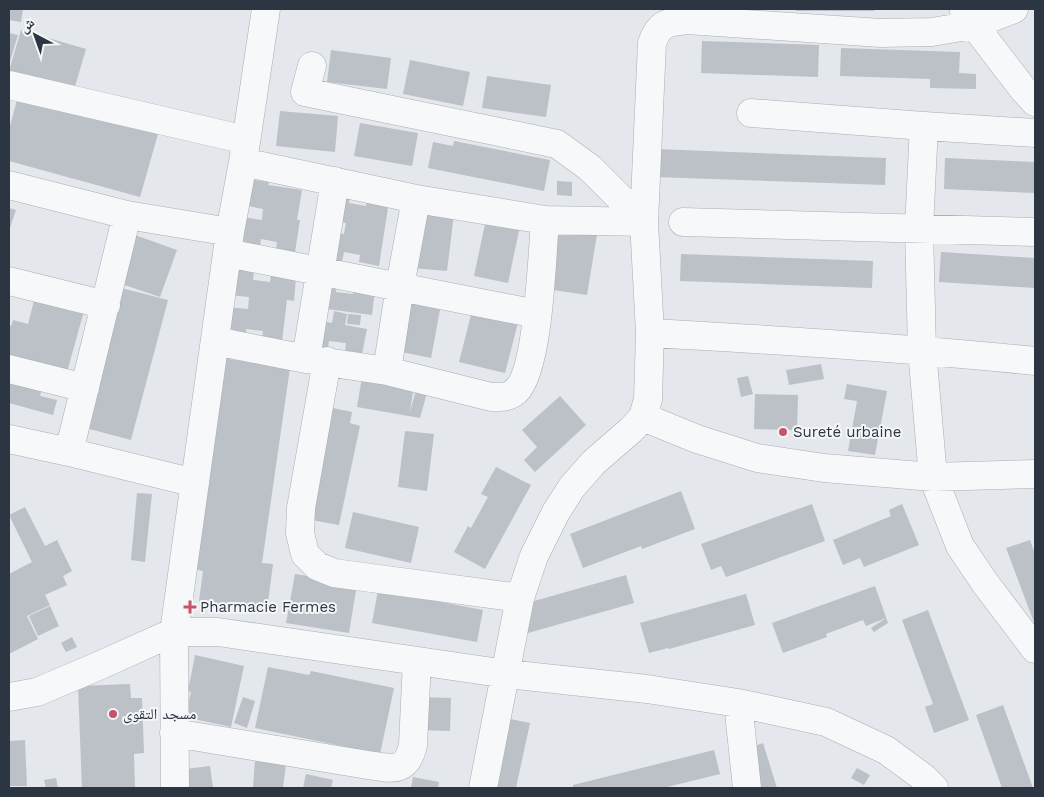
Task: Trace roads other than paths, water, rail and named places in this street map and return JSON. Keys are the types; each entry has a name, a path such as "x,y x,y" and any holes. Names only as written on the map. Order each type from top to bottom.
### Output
{"street":[{"path":"175,788 174,632 229,243 266,9"},
{"path":"483,788 507,674 520,598 534,556 556,512 572,487 594,462 643,417 648,399 650,333 644,222 652,44 657,29 670,22 687,20 881,33 932,32 967,17 1014,9"},
{"path":"967,17 1035,102"},
{"path":"312,66 305,92 557,144 590,168 644,222"},
{"path":"9,85 244,151 335,181 416,198 545,220 644,222"},
{"path":"751,113 1035,133"},
{"path":"924,126 918,228 922,350 933,476 960,546 1035,650"},
{"path":"335,181 320,270 316,360 301,508 300,533 305,554 317,566 334,573 520,598"},
{"path":"9,185 127,214 320,270 537,314"},
{"path":"388,371 400,286 416,198"},
{"path":"69,452 127,214"},
{"path":"216,341 316,360 388,371 491,396 506,397 517,390 525,378 533,352 545,220"},
{"path":"683,222 1035,232"},
{"path":"9,281 106,305"},
{"path":"650,333 792,340 1035,361"},
{"path":"9,369 86,388"},
{"path":"643,417 698,439 757,458 824,468 879,474 933,476 1035,474"},
{"path":"9,439 194,483"},
{"path":"9,697 37,692 174,632 218,632 507,674 647,689 738,703 826,722 886,750 924,778 934,788"},
{"path":"174,733 396,768 406,764 411,755 413,745 417,661"},
{"path":"738,703 747,788"}],"place":[{"name":"Sureté urbaine","path":"783,432"},
{"name":"Pharmacie Fermes","path":"190,607"},
{"name":"مسجد التقوى","path":"113,714"}]}
